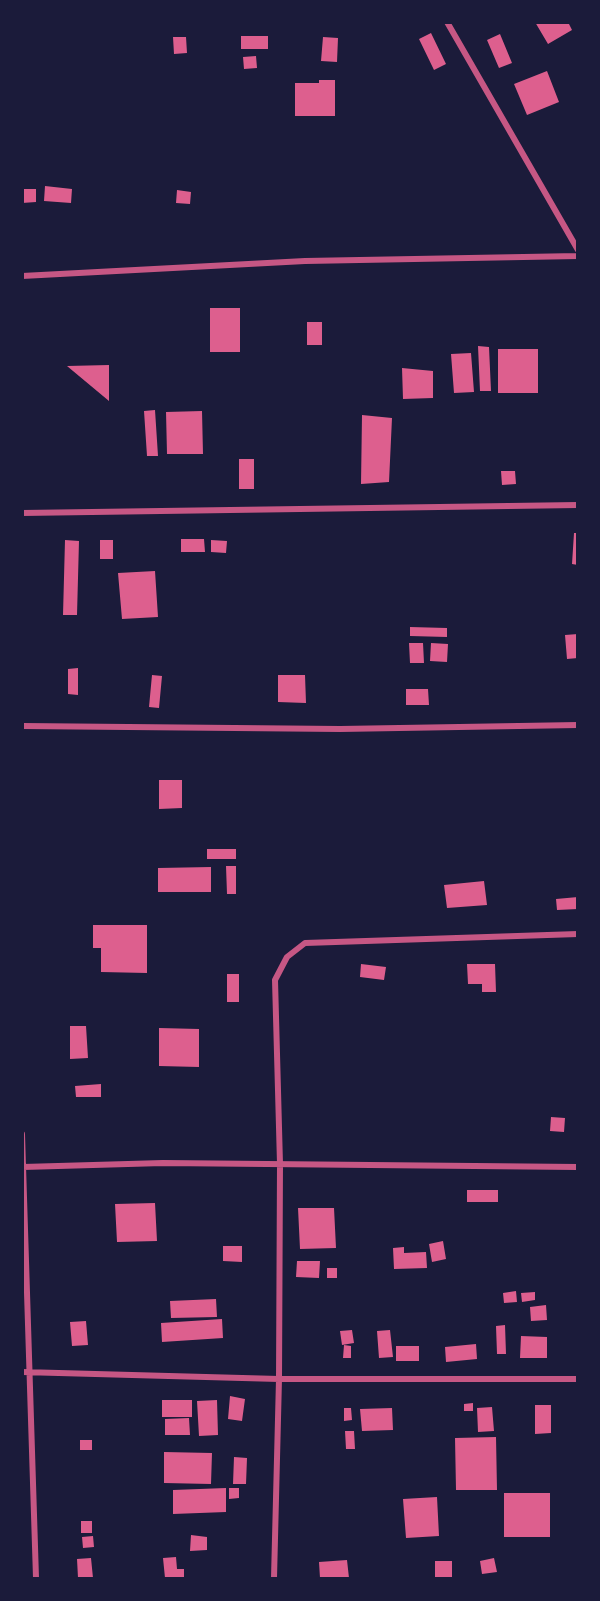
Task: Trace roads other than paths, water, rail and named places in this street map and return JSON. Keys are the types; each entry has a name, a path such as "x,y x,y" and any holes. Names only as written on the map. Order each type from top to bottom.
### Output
{"street":[{"path":"447,22 578,250"},
{"path":"22,276 305,261 578,256"},
{"path":"22,513 578,505"},
{"path":"22,726 340,729 578,725"},
{"path":"274,1578 279,1379 280,1164 274,980 287,957 305,943 578,934"},
{"path":"22,1134 36,1578"},
{"path":"23,1167 163,1163 578,1167"},
{"path":"22,1372 279,1379 578,1379"}]}
